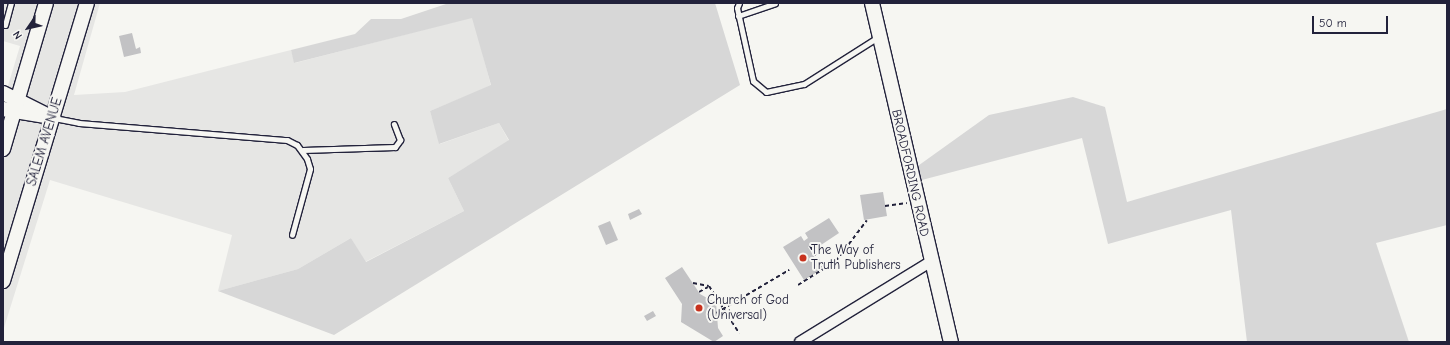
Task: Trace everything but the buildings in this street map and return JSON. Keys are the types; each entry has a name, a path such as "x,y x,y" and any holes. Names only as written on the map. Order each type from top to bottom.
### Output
{"main road":[{"path":"3,149 8,111 18,98 46,3"},
{"name":"SALEM AVENUE","path":"3,281 51,117 87,3"},
{"name":"BROADFORDING ROAD","path":"872,3 916,202 951,342"},
{"path":"3,93 18,98 51,117"},
{"path":"8,111 51,117"}],"street":[{"path":"800,342 930,262"}],"lane":[{"path":"5,25 11,3"},
{"path":"739,3 738,16 753,81 766,92 804,84 879,36"},
{"path":"738,16 775,3"},
{"path":"51,117 79,123 287,140 303,150 394,147 400,140 394,124"},
{"path":"292,235 310,169 303,150"}],"path":[{"path":"885,206 916,202"},
{"path":"798,285 836,261 867,220"},
{"path":"810,246 824,269"},
{"path":"716,313 725,311 789,270"},
{"path":"693,283 709,286 739,333"},
{"path":"699,292 709,286"}],"shaded area":[{"path":"3,3 100,3 74,95 125,92 291,50 295,63 473,17 491,86 430,111 440,144 499,123 509,141 448,178 464,211 365,262 351,238 298,269 218,291 232,235 50,180 3,331 3,102 20,46 3,41"},
{"path":"449,3 715,3 740,85 334,335 218,291 298,269 351,238 366,262 464,211 448,178 509,140 499,123 439,144 430,111 491,85 472,18 294,63 291,50 355,34 371,19 401,19"},
{"path":"1073,97 1105,107 1127,202 1447,109 1447,225 1376,243 1409,342 1247,342 1231,210 1108,244 1082,138 918,181 915,168 989,115"}],"place":[{"name":"The Way of Truth Publishers","path":"803,258"},
{"name":"Church of God (Universal)","path":"699,308"}]}
